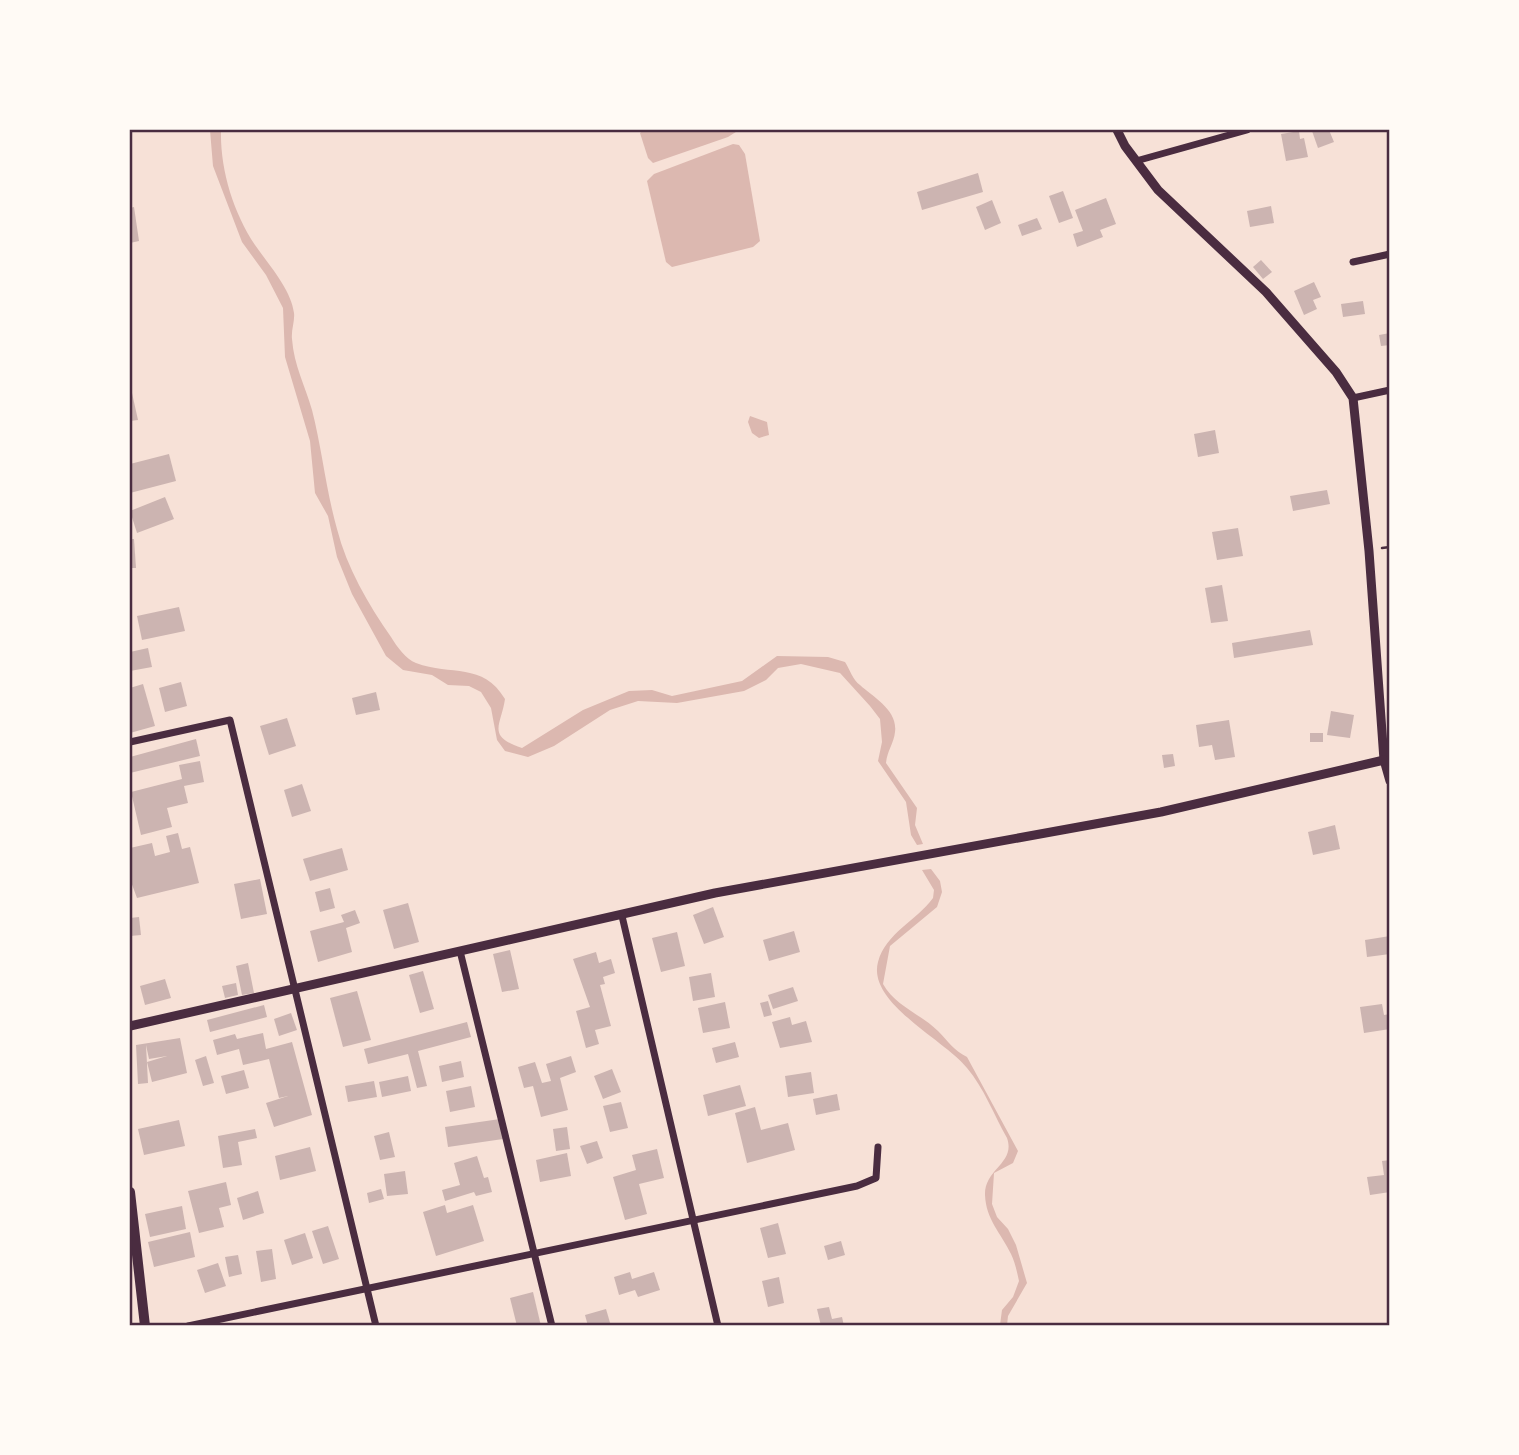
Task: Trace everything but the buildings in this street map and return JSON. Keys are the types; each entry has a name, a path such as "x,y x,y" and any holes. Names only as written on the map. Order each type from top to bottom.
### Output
{"main road":[{"path":"130,1192 145,1325"}],"street":[{"path":"1117,130 1158,190 1266,292 1336,372 1353,398 1370,564 1384,760 1390,781"},
{"path":"1136,160 1247,130"},
{"path":"1353,262 1390,254"},
{"path":"1353,398 1390,390"},
{"path":"130,742 230,720 376,1325"},
{"path":"130,1026 715,893 1161,812 1384,760"},
{"path":"622,916 718,1325"},
{"path":"460,951 552,1325"},
{"path":"188,1325 857,1186 876,1178 878,1147"}],"shaded area":[{"path":"210,130 221,130 229,190 240,219 284,286 292,304 295,358 312,410 333,514 346,558 374,612 405,656 429,667 476,675 496,687 505,699 499,723 500,734 511,744 522,748 583,710 629,691 652,690 672,696 742,681 777,656 828,657 845,662 853,678 884,705 893,717 895,732 886,763 917,808 915,825 923,844 917,845 911,835 906,802 878,761 882,742 880,719 840,673 801,664 778,668 766,680 744,691 677,703 638,701 610,710 554,746 528,757 505,751 497,740 491,708 481,692 469,686 448,685 432,675 403,670 386,656 352,594 337,557 328,516 315,493 310,441 285,357 283,308 266,275 242,242 213,166"},
{"path":"643,130 739,130 728,137 653,163 648,158 640,133"},
{"path":"733,144 739,145 745,154 760,241 753,247 672,267 666,262 647,181 654,174"},
{"path":"750,416 767,422 769,435 759,438 752,433 748,422"},
{"path":"931,869 940,881 942,892 937,907 890,946 883,984 894,998 931,1025 967,1057 1018,1151 1013,1163 994,1173 992,1204 997,1217 1008,1229 1016,1245 1027,1283 1008,1316 1007,1325 1000,1325 1002,1310 1013,1297 1019,1281 1012,1257 988,1212 985,1195 989,1179 1007,1154 1007,1138 984,1093 967,1068 896,1006 884,992 878,977 878,962 888,943 933,898 934,890 922,870"}]}
